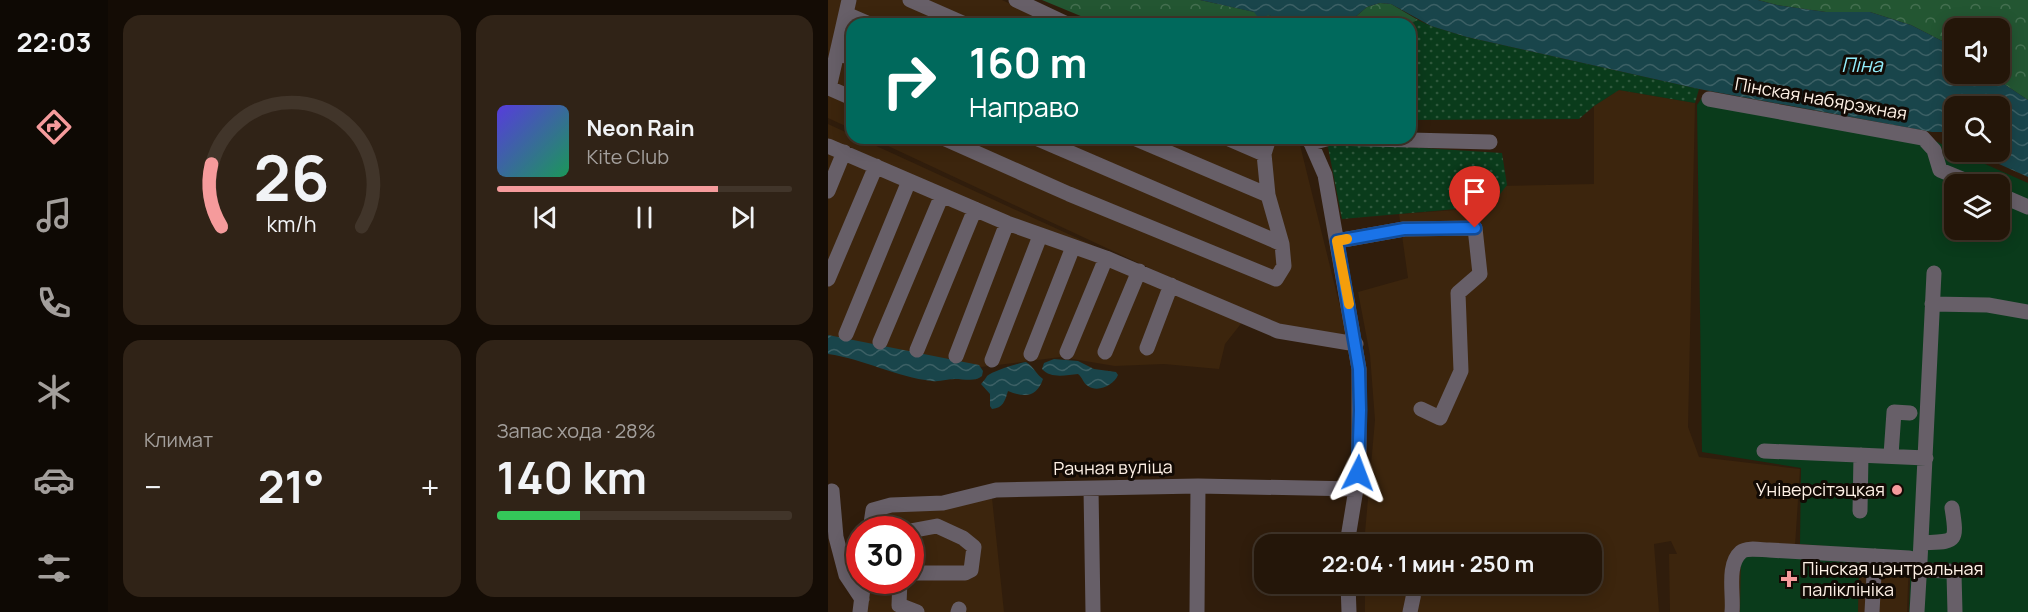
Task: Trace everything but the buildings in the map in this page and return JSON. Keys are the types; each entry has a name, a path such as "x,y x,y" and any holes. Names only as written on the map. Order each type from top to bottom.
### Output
{"street":[{"path":"910,0 951,18"},
{"path":"1016,0 1054,18"},
{"path":"848,7 862,18"},
{"path":"846,39 845,55 829,88 846,95"},
{"name":"Пінская набярэжная","path":"1709,99 1923,138 1934,150 1940,171 1948,174"},
{"path":"1416,140 1490,142"},
{"path":"956,144 1069,194 1276,279 1284,266 1282,244 1268,195 1264,154 1267,144"},
{"path":"1050,144 1282,244"},
{"path":"1148,144 1268,195"},
{"path":"1241,144 1264,154"},
{"path":"1310,144 1324,175 1359,369 1360,410 1356,489 1348,534"},
{"path":"828,146 1007,223 1139,271 1278,331 1356,344"},
{"path":"828,191 844,152"},
{"path":"828,279 876,166"},
{"path":"846,334 909,181"},
{"path":"880,342 942,195"},
{"path":"2010,199 2028,207"},
{"path":"917,350 975,209"},
{"path":"956,356 1007,223"},
{"path":"1337,241 1404,229 1475,228 1480,274 1458,293 1461,371 1440,418 1421,409"},
{"path":"992,360 1040,236"},
{"path":"1031,354 1073,247"},
{"path":"1067,352 1106,258"},
{"path":"1105,352 1139,271"},
{"path":"1917,612 1934,273"},
{"path":"1147,348 1170,285"},
{"path":"1932,304 1988,305 2028,312"},
{"path":"1892,455 1894,412 1910,412"},
{"path":"1764,451 1926,458"},
{"path":"1860,511 1861,455"},
{"path":"1197,612 1198,486"},
{"name":"Рачная вуліца","path":"872,516 873,510 891,505 943,502 996,490 1198,486 1356,489"},
{"path":"1091,489 1093,612"},
{"path":"832,491 836,537 846,575 861,605"},
{"path":"1921,543 1949,541 1953,538 1956,531 1952,508"},
{"path":"924,528 937,526 963,538 974,547 970,570 964,573 924,573"},
{"path":"1732,612 1732,567 1741,553 1748,550 1875,556 1949,571 1954,574 1955,612"},
{"path":"1872,612 1875,556"},
{"path":"899,594 899,605 917,612"},
{"path":"1348,594 1349,612"},
{"path":"1410,612 1414,594"}],"shaded area":[{"path":"828,0 1002,0 1040,18 846,18 846,126 828,118"},
{"path":"1619,90 1695,103 1688,427 1699,457 1800,469 1795,546 1909,558 1907,612 1670,612 1669,554 1677,554 1671,541 1654,544 1659,612 1365,612 1365,594 1602,594 1602,534 1365,534 1375,420 1370,355 1358,292 1408,278 1399,214 1483,208 1497,186 1594,184 1594,106"},
{"path":"828,124 846,132 846,144 872,144 1247,316 1225,344 1219,369 1164,364 1115,366 1061,357 981,367 828,340"},
{"path":"884,144 1300,144 1347,335 1297,337"},
{"path":"992,498 1004,612 866,612 868,594 924,594 924,516 876,516 876,513"}],"green space":[{"path":"1042,0 1200,0 1282,18 1086,18"},
{"path":"1758,0 2028,0 2028,100 2004,84 2010,84 2010,18 1944,18 1944,42 1911,25 1870,12 1826,12"},
{"path":"1380,3 1391,4 1415,18 1354,18 1367,7"},
{"path":"1416,21 1467,37 1699,89 1695,103 1619,90 1579,119 1416,120"},
{"path":"1705,93 1921,134 1944,145 1944,162 1981,162 2008,174 1944,174 1944,240 2010,240 2010,175 2028,183 2028,612 1909,612 1911,553 1800,544 1801,468 1702,452 1697,105"},
{"path":"1327,144 1502,153 1507,185 1491,206 1342,219"},
{"path":"1741,553 1859,561 1858,612 1740,612"}],"water":[{"name":"Піна","path":"1200,0 1758,0 1826,12 1870,12 1911,25 1944,42 1944,84 2004,84 2028,100 2028,177 1996,162 2010,162 2010,96 1944,96 1944,133 1932,132 1699,89 1467,37 1431,26 1391,4 1380,3 1367,7 1354,18 1281,18 1267,15 1269,18 1258,18 1254,12"},
{"path":"828,335 979,365 983,371 982,376 973,380 935,381 906,376 828,354"},
{"path":"1054,359 1078,361 1094,369 1116,372 1118,375 1105,387 1092,388 1086,385 1078,374 1054,375 1042,369 1044,363"},
{"path":"1026,362 1043,379 1040,385 1034,393 1025,395 1008,391 1003,403 992,409 990,394 981,384 990,374"}],"slow traffic":[{"path":"1347,239 1337,241 1349,304"}],"place":[{"name":"Універсітэцкая","path":"1897,490"},
{"name":"Пінская цэнтральная паліклініка","path":"1789,579"}],"route":[{"path":"1358,473 1359,369 1337,241 1404,229 1475,228"}]}
